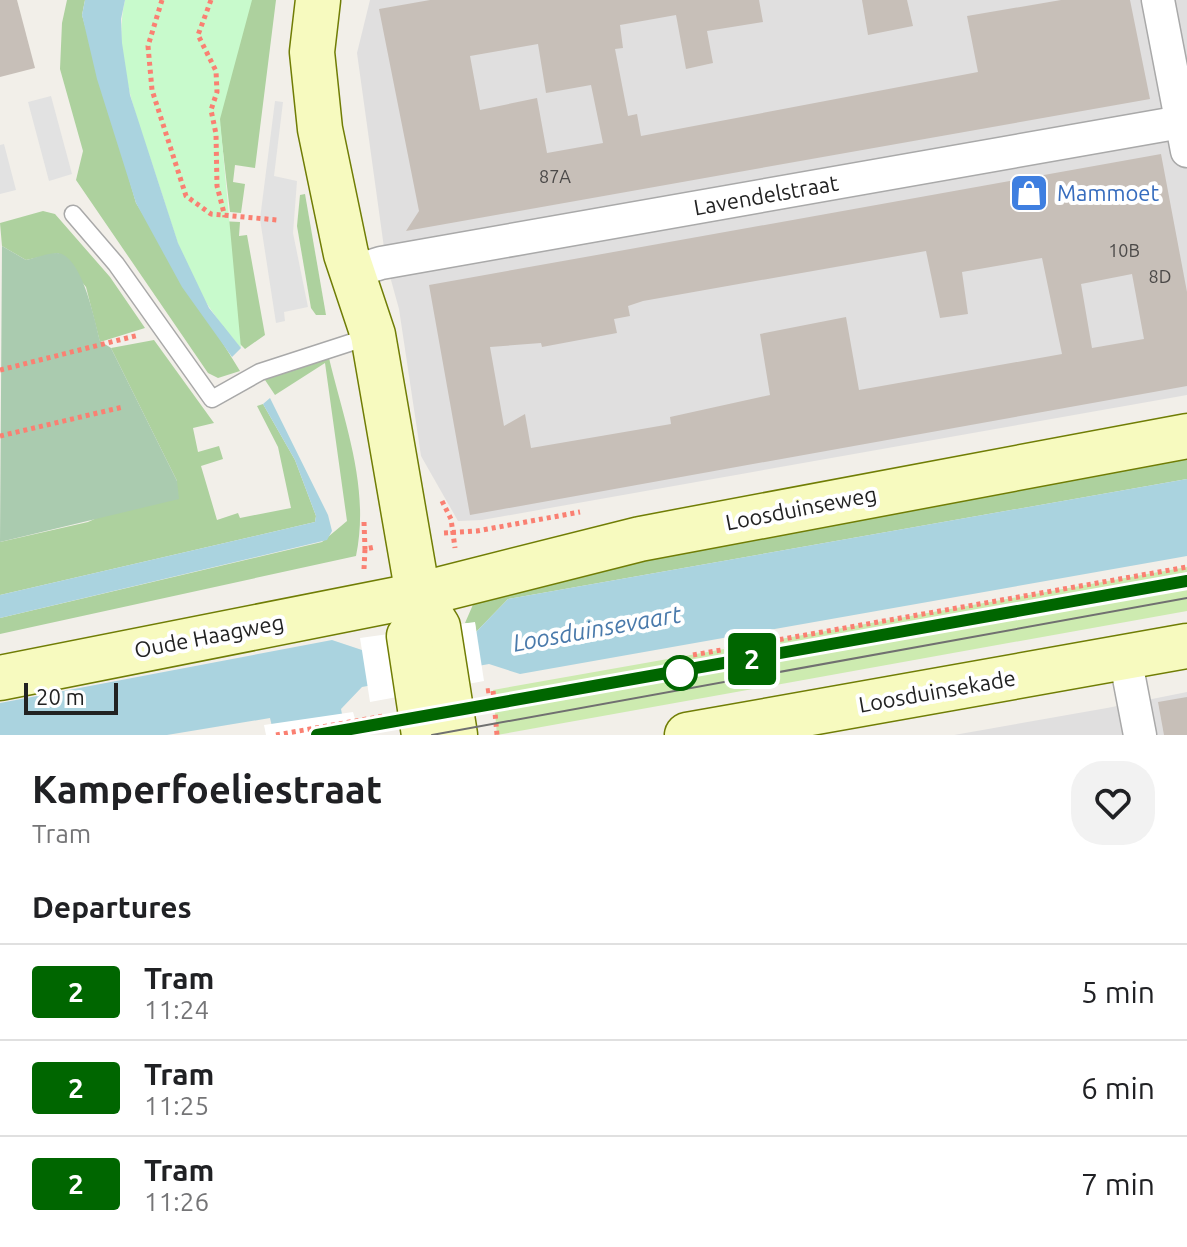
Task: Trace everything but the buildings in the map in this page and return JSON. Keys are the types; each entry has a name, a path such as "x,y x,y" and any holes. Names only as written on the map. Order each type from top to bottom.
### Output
{"main road":[{"path":"318,0 313,20 313,82 320,129 352,272 373,335 421,618 424,718"},
{"name":"Loosduinseweg","path":"421,618 640,539 1187,436"},
{"name":"Oude Haagweg","path":"0,678 421,618"},
{"name":"Loosduinsekade","path":"687,735 1187,646"}],"street":[{"path":"1158,0 1184,137"},
{"name":"Lavendelstraat","path":"352,272 381,263 1184,137"},
{"path":"1125,657 1140,735"}],"lane":[{"path":"73,214 116,264 212,399 260,372 373,335"}],"path":[{"path":"162,0 148,46 152,90 186,196 211,214 277,220"},
{"path":"211,0 198,35 216,71 217,92 211,110 216,134 217,186 225,217"},
{"path":"0,370 129,338"},
{"path":"0,436 123,407"},
{"path":"693,655 1187,567"},
{"path":"276,735 356,721 424,718"}],"shaded area":[{"path":"370,0 1187,0 1187,395 482,520 458,521 421,456 399,309 386,262 357,53"},
{"path":"51,96 72,174 49,181 28,102"},
{"path":"275,101 283,102 274,176 297,181 293,233 308,307 284,312 285,321 276,323 260,219"},
{"path":"4,144 16,190 0,194 0,145"},
{"path":"1187,692 1187,735 954,735 1107,708"}],"green space":[{"path":"67,0 85,0 82,15 136,203 240,371 218,378 208,373 76,180 83,151 60,69 62,23"},
{"path":"125,0 220,221 240,222 239,236 247,235 265,335 245,349 223,327"},
{"path":"125,0 252,0 220,119 241,348 200,292 175,235 130,94 122,46"},
{"path":"217,0 276,0 255,168 235,165 233,182 245,184 241,213 230,212 208,21"},
{"path":"305,194 326,315 316,315 311,308 297,226 300,195"},
{"path":"43,211 55,214 110,277 145,328 100,342 86,287 58,253 26,260 2,246 0,223"},
{"path":"2,246 26,260 57,253 74,264 86,290 100,341 111,348 177,481 179,499 0,542"},
{"path":"154,340 214,423 193,428 198,452 219,446 223,459 201,466 217,520 238,513 240,518 291,508 278,447 257,406 263,404 295,460 316,516 315,522 0,595 0,542 88,522 177,481 111,348"},
{"path":"329,358 358,481 360,531 356,556 0,634 0,618 322,542 347,521 325,363 275,395 265,380 297,360"},
{"path":"1187,454 1187,479 508,599 476,632 475,623 465,623 475,600 645,553"},
{"path":"1187,567 1187,611 497,735 493,690"}],"water":[{"path":"85,0 125,0 121,19 122,43 130,95 178,243 209,308 241,348 232,357 182,287 136,203 97,79 82,15"},
{"path":"270,398 328,515 332,531 327,540 0,618 0,595 315,522 316,516 295,460 263,404"},
{"name":"Loosduinsevaart","path":"1187,479 1187,556 520,674 489,664 362,687 341,709 346,735 274,735 270,718 167,735 0,735 0,703 332,640 362,650 476,632 508,599"}],"pier":[{"path":"475,622 484,681 370,702 360,638"},
{"path":"353,712 360,735 266,735 264,725"}],"tram line":[{"path":"318,735 1187,581"},
{"name":"2","path":"317,735 1187,581"},
{"path":"432,735 1187,598"}],"place":[{"name":"Mammoet","path":"1029,193"}]}
